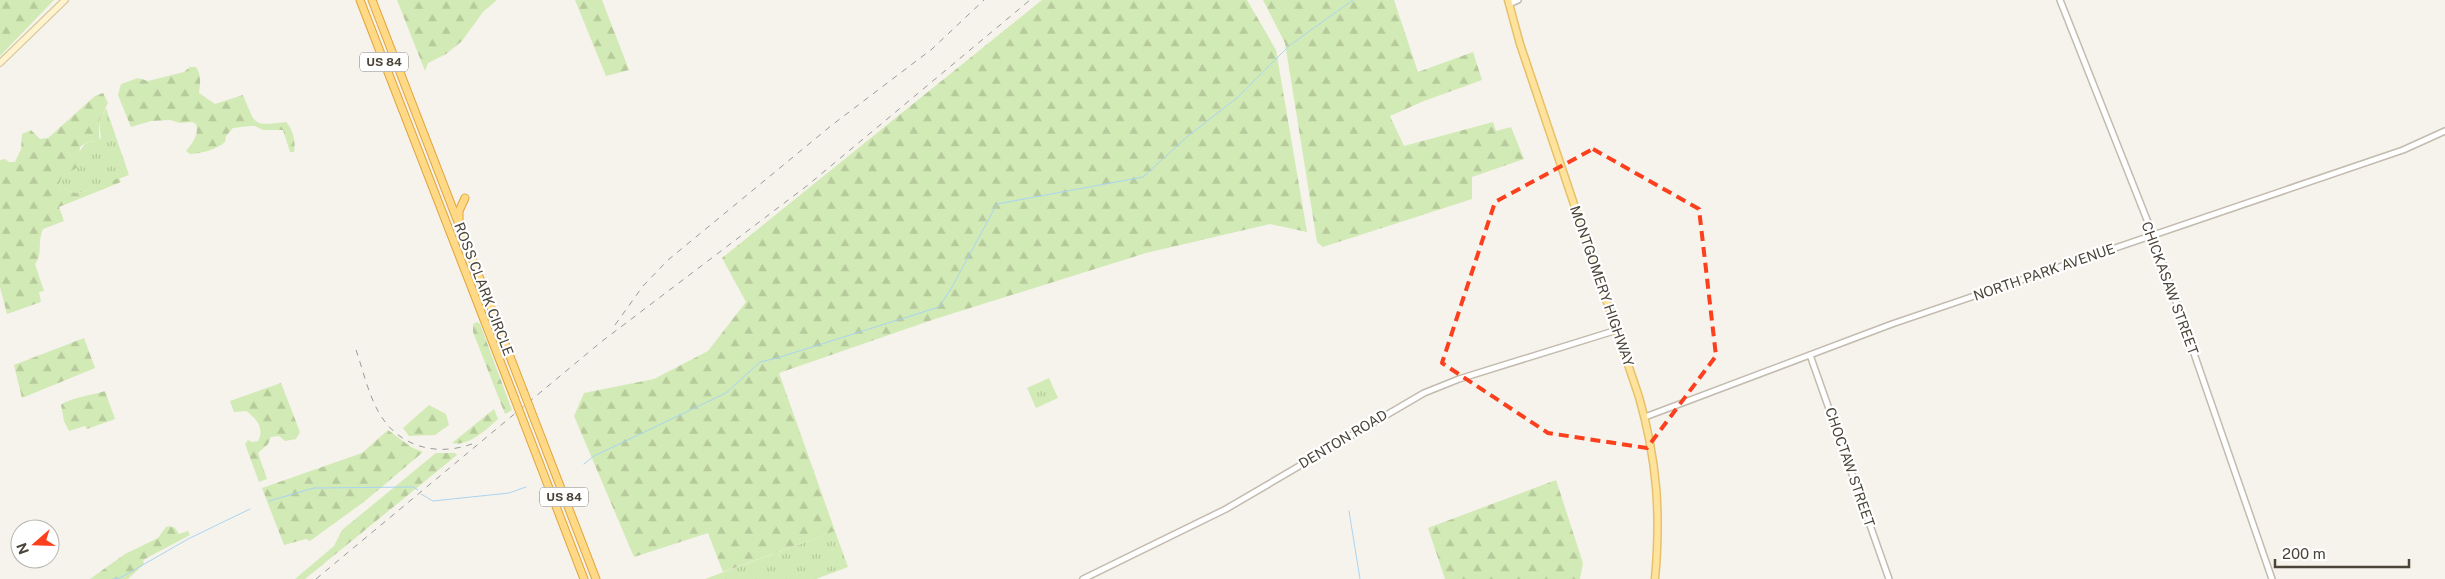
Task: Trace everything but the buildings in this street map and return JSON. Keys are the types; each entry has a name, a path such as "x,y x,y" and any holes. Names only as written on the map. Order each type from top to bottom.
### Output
{"highway":[{"name":"ROSS CLARK CIRCLE","path":"360,0 584,579"},
{"name":"ROSS CLARK CIRCLE","path":"372,0 596,579"},
{"path":"459,225 464,198"}],"main road":[{"path":"0,64 65,0"},
{"name":"MONTGOMERY HIGHWAY","path":"1509,2 1645,417 1654,456 1658,496 1659,532 1655,579"}],"street":[{"path":"1509,2 1518,0"},
{"name":"CHICKASAW STREET","path":"2060,0 2152,235 2272,579"},
{"name":"NORTH PARK AVENUE","path":"1645,417 1892,324 2403,150 2445,131"},
{"name":"DENTON ROAD","path":"1083,579 1219,513 1424,393 1459,378 1616,330"},
{"name":"CHOCTAW STREET","path":"1810,355 1889,579"}],"highlighted area":[{"path":"1593,149 1699,209 1716,356 1647,448 1548,433 1442,363 1495,202"}],"green space":[{"path":"0,0 54,0 0,56"},
{"path":"397,0 497,0 483,12 462,41 446,54 428,63 425,71"},
{"path":"575,0 602,0 629,70 606,76"},
{"path":"1042,0 1247,0 1276,50 1307,232 1270,224 1146,253 935,319 779,373 835,531 723,572 708,533 634,557 574,416 584,393 654,379 708,351 746,302 722,258"},
{"path":"1263,0 1394,0 1418,72 1473,52 1482,80 1424,101 1390,116 1404,146 1493,122 1496,131 1511,127 1524,159 1472,177 1472,199 1323,247 1317,242 1285,43"},
{"path":"190,67 196,67 199,73 199,93 215,104 243,95 250,113 257,122 267,124 286,122 293,136 294,152 290,152 283,130 263,130 255,126 233,128 226,136 225,142 222,145 209,151 190,154 186,151 195,139 197,132 196,124 193,122 151,121 131,127 118,95 121,84 138,78 148,81 184,72"},
{"path":"103,93 108,103 99,121 99,142 89,141 80,147 78,167 62,176 59,184 60,188 76,193 119,178 121,182 59,207 64,221 43,229 40,239 39,256 35,264 44,291 39,292 41,302 7,314 0,287 0,160 5,159 9,162 15,162 21,149 22,134 31,130 40,139 48,138 95,96"},
{"path":"106,108 129,175 83,192 76,193 60,188 59,184 62,176 70,169 84,145 89,141 94,142 101,138 99,121"},
{"path":"477,322 480,324 512,410 505,414 473,332 473,324"},
{"path":"84,338 95,368 22,398 14,365"},
{"path":"1049,378 1058,398 1036,408 1027,388"},
{"path":"281,383 300,432 296,439 285,441 279,436 271,437 268,444 258,453 267,479 259,482 245,444 248,440 252,442 258,441 260,428 256,420 246,411 234,412 230,401"},
{"path":"105,391 115,419 87,429 85,426 69,431 64,421 61,405"},
{"path":"429,405 446,414 449,425 435,435 409,436 403,428"},
{"path":"494,409 498,419 488,428 471,440 458,444 452,443"},
{"path":"388,430 411,447 423,452 365,501 310,541 306,539 284,545 262,488 362,453"},
{"path":"436,453 455,453 457,455 305,579 295,579 334,546 342,530"},
{"path":"1556,480 1583,563 1580,579 1445,579 1428,528"},
{"path":"166,527 175,528 179,534 188,531 190,535 143,560 144,564 128,579 90,579 125,554 158,538"},
{"path":"835,531 848,567 816,579 705,579"}],"waterway":[{"path":"584,464 594,456 726,393 760,362 939,307 952,287 997,204 1143,177 1188,136 1238,97 1290,45 1353,0"},
{"path":"269,501 314,488 413,487 418,490"},
{"path":"421,494 433,501 509,493 526,487"},
{"path":"113,579 120,578 188,539 250,509"},
{"path":"1349,511 1360,579"}],"railway":[{"path":"615,325 643,286 668,260 832,125 932,49 984,0"},
{"path":"316,579 601,342 808,185 1030,0"},
{"path":"356,350 374,404 386,424 397,434 408,441 434,449 463,447 477,442"}]}
